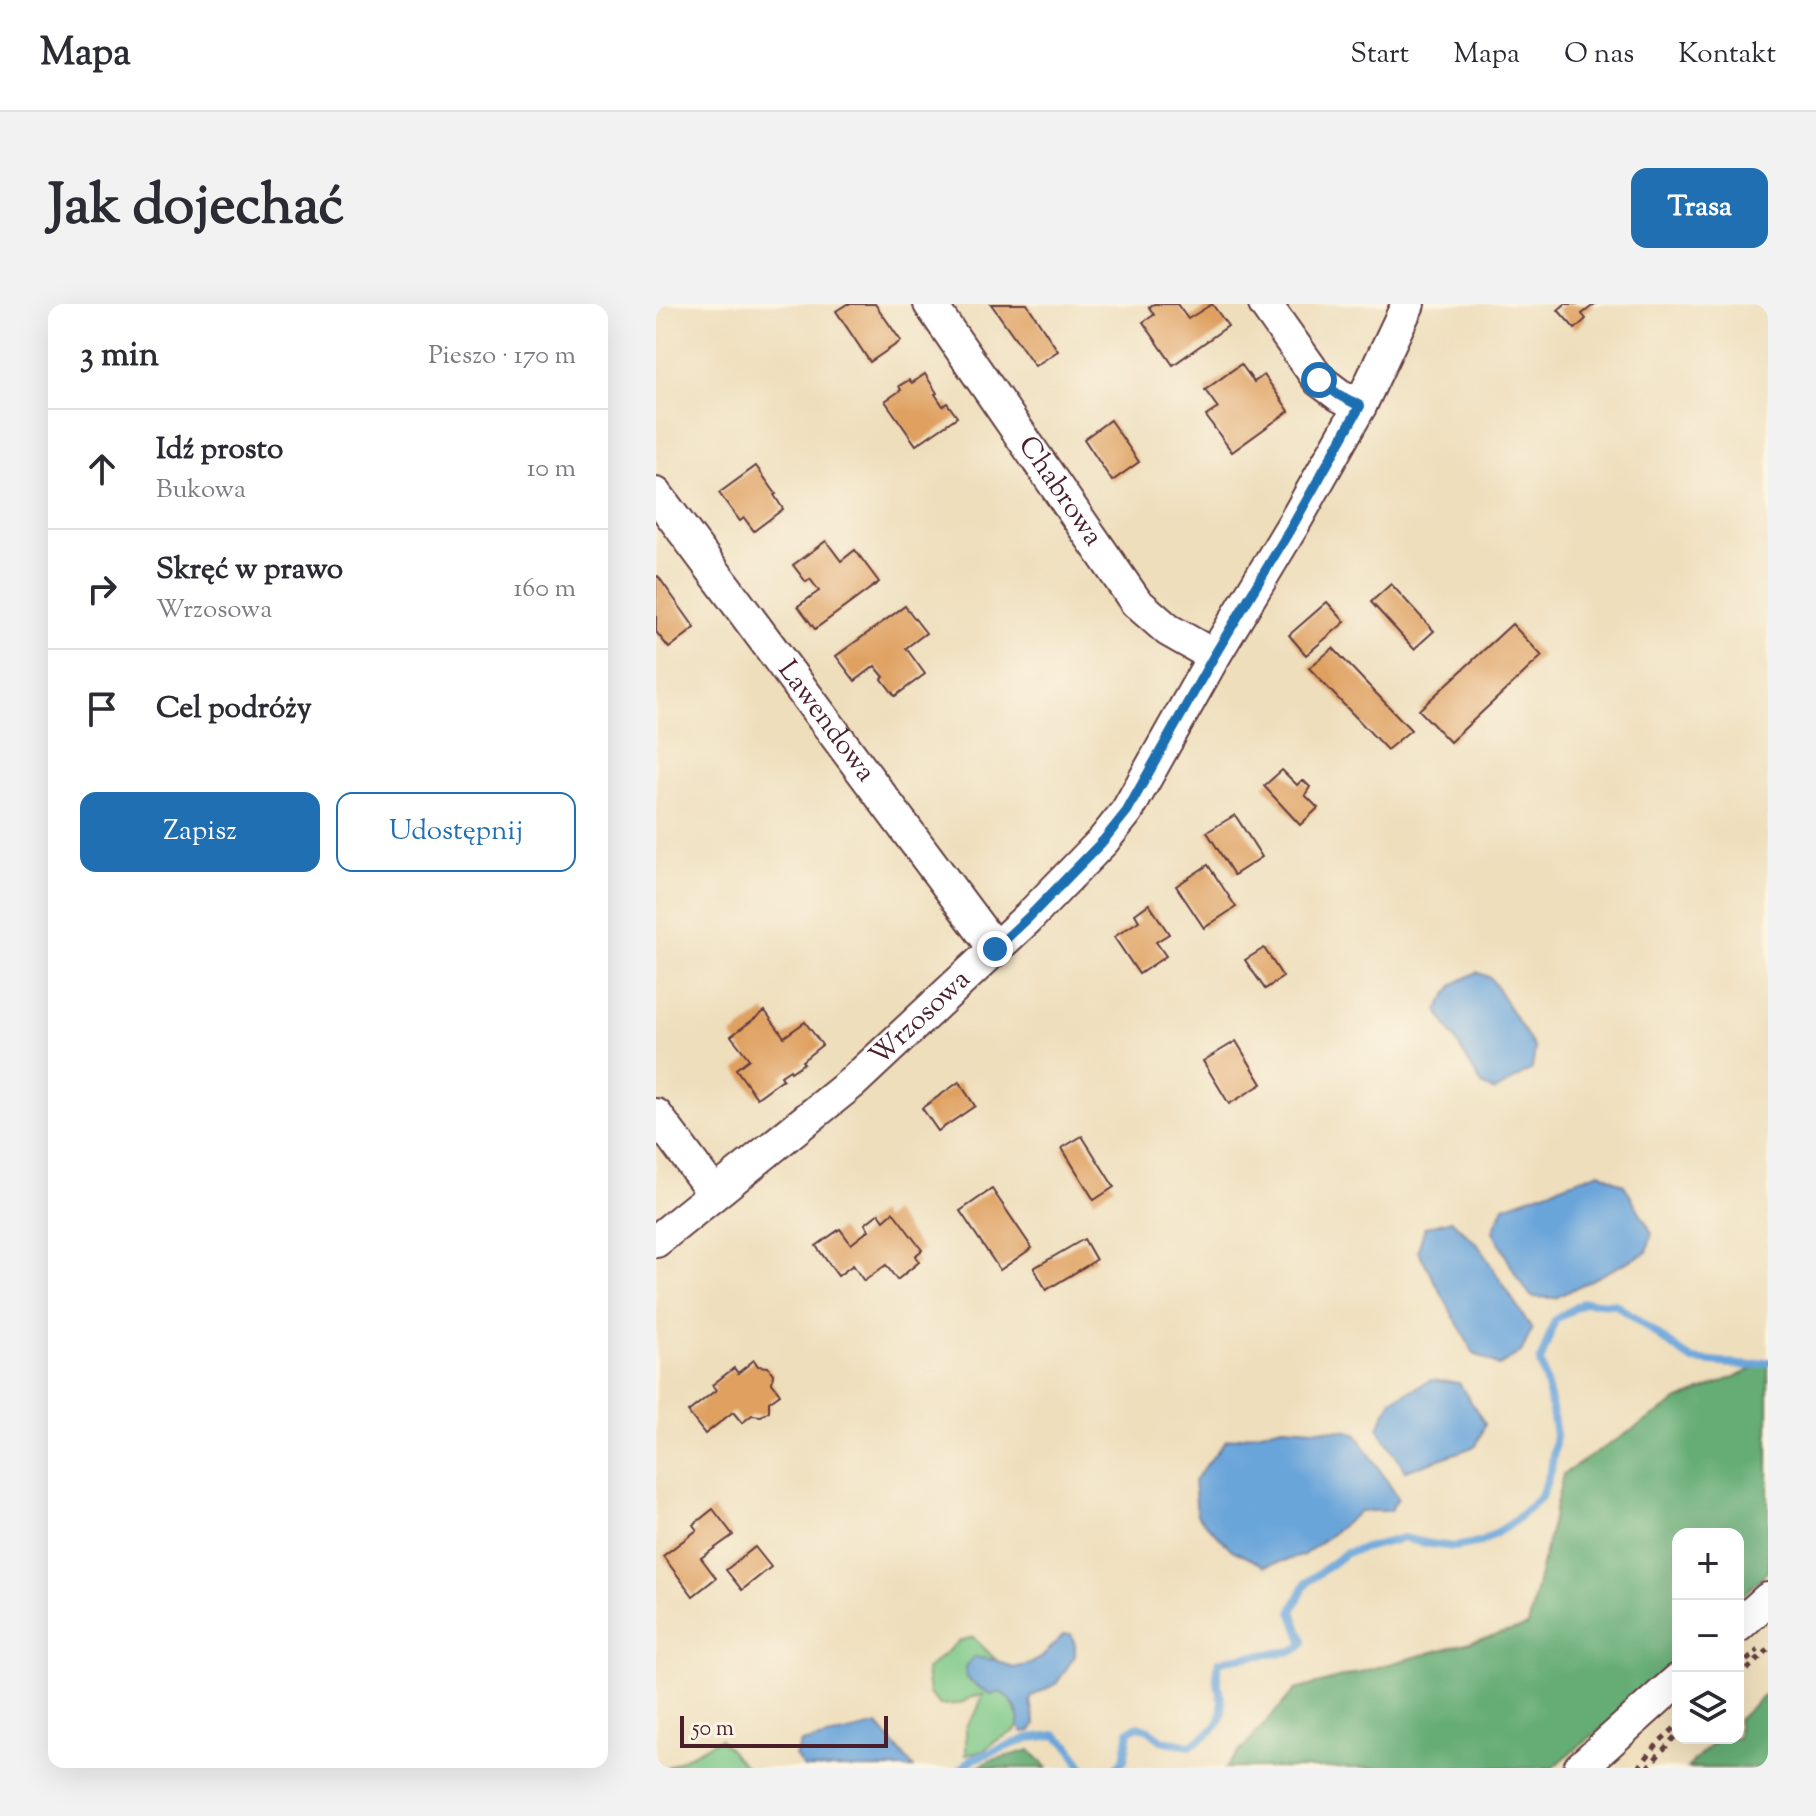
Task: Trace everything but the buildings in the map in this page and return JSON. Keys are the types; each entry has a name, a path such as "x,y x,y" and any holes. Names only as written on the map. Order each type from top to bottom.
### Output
{"street":[{"name":"Chabrowa","path":"930,304 1136,602 1168,630 1214,656"},
{"path":"1265,304 1319,380 1360,406"},
{"name":"Wrzosowa","path":"656,1241 853,1082 1028,918 1103,841 1127,811 1214,656 1294,523 1360,406 1408,304"},
{"name":"Lawendowa","path":"656,494 995,949"},
{"path":"656,1115 714,1193"},
{"path":"1744,1621 1768,1599"},
{"path":"1580,1768 1672,1685"}],"path":[{"path":"1744,1663 1768,1641"},
{"path":"1744,1672 1768,1650"},
{"path":"1638,1768 1672,1730"},
{"path":"1647,1768 1672,1740"}],"green space":[{"path":"1768,1363 1768,1571 1744,1594 1744,1528 1672,1528 1672,1663 1616,1717 1552,1768 1225,1768 1295,1690 1528,1626 1563,1474 1679,1400"},
{"path":"973,1637 996,1660 973,1657 966,1676 991,1694 1000,1692 1009,1697 1021,1721 1015,1731 983,1751 966,1755 966,1726 976,1713 983,1695 959,1704 940,1705 929,1694 926,1670 959,1641"},
{"path":"1768,1691 1768,1768 1687,1768 1712,1744 1744,1744 1744,1714"},
{"path":"720,1739 746,1768 666,1768"},
{"path":"1030,1750 1047,1768 977,1768 989,1761"}],"water":[{"path":"1477,972 1491,978 1535,1049 1532,1069 1495,1091 1483,1086 1437,1010 1454,984"},
{"path":"1600,1172 1624,1185 1652,1233 1647,1252 1555,1298 1532,1297 1518,1279 1493,1231 1504,1206"},
{"path":"1451,1220 1478,1245 1532,1330 1521,1352 1499,1366 1474,1354 1418,1250 1425,1227"},
{"path":"1431,1380 1459,1383 1485,1424 1476,1446 1406,1471 1378,1428 1392,1400"},
{"path":"1283,1427 1348,1431 1357,1435 1398,1498 1390,1511 1360,1511 1302,1556 1265,1566 1232,1550 1197,1515 1194,1481 1226,1440"},
{"path":"1064,1634 1071,1634 1075,1656 1056,1684 1032,1696 1030,1702 1035,1725 1031,1731 1023,1732 1018,1726 1019,1716 1007,1697 1000,1692 991,1695 966,1676 966,1667 973,1657 996,1660 1013,1668 1030,1664 1041,1658"},
{"path":"878,1725 914,1768 804,1768 795,1756 801,1743"}],"waterway":[{"path":"1115,1768 1124,1760 1129,1731 1138,1726 1161,1740 1190,1746 1211,1731 1222,1713 1217,1676 1219,1662 1293,1651 1301,1646 1303,1641 1292,1611 1306,1583 1346,1553 1403,1538 1454,1547 1481,1542 1511,1524 1541,1497 1551,1470 1556,1435 1540,1362 1555,1320 1584,1302 1615,1304 1692,1360 1751,1366 1768,1362"},
{"path":"962,1768 971,1760 1029,1738 1056,1735 1069,1746 1083,1768"}],"route":[{"path":"995,949 1103,841 1127,811 1214,656 1294,523 1360,406 1319,380"}]}
